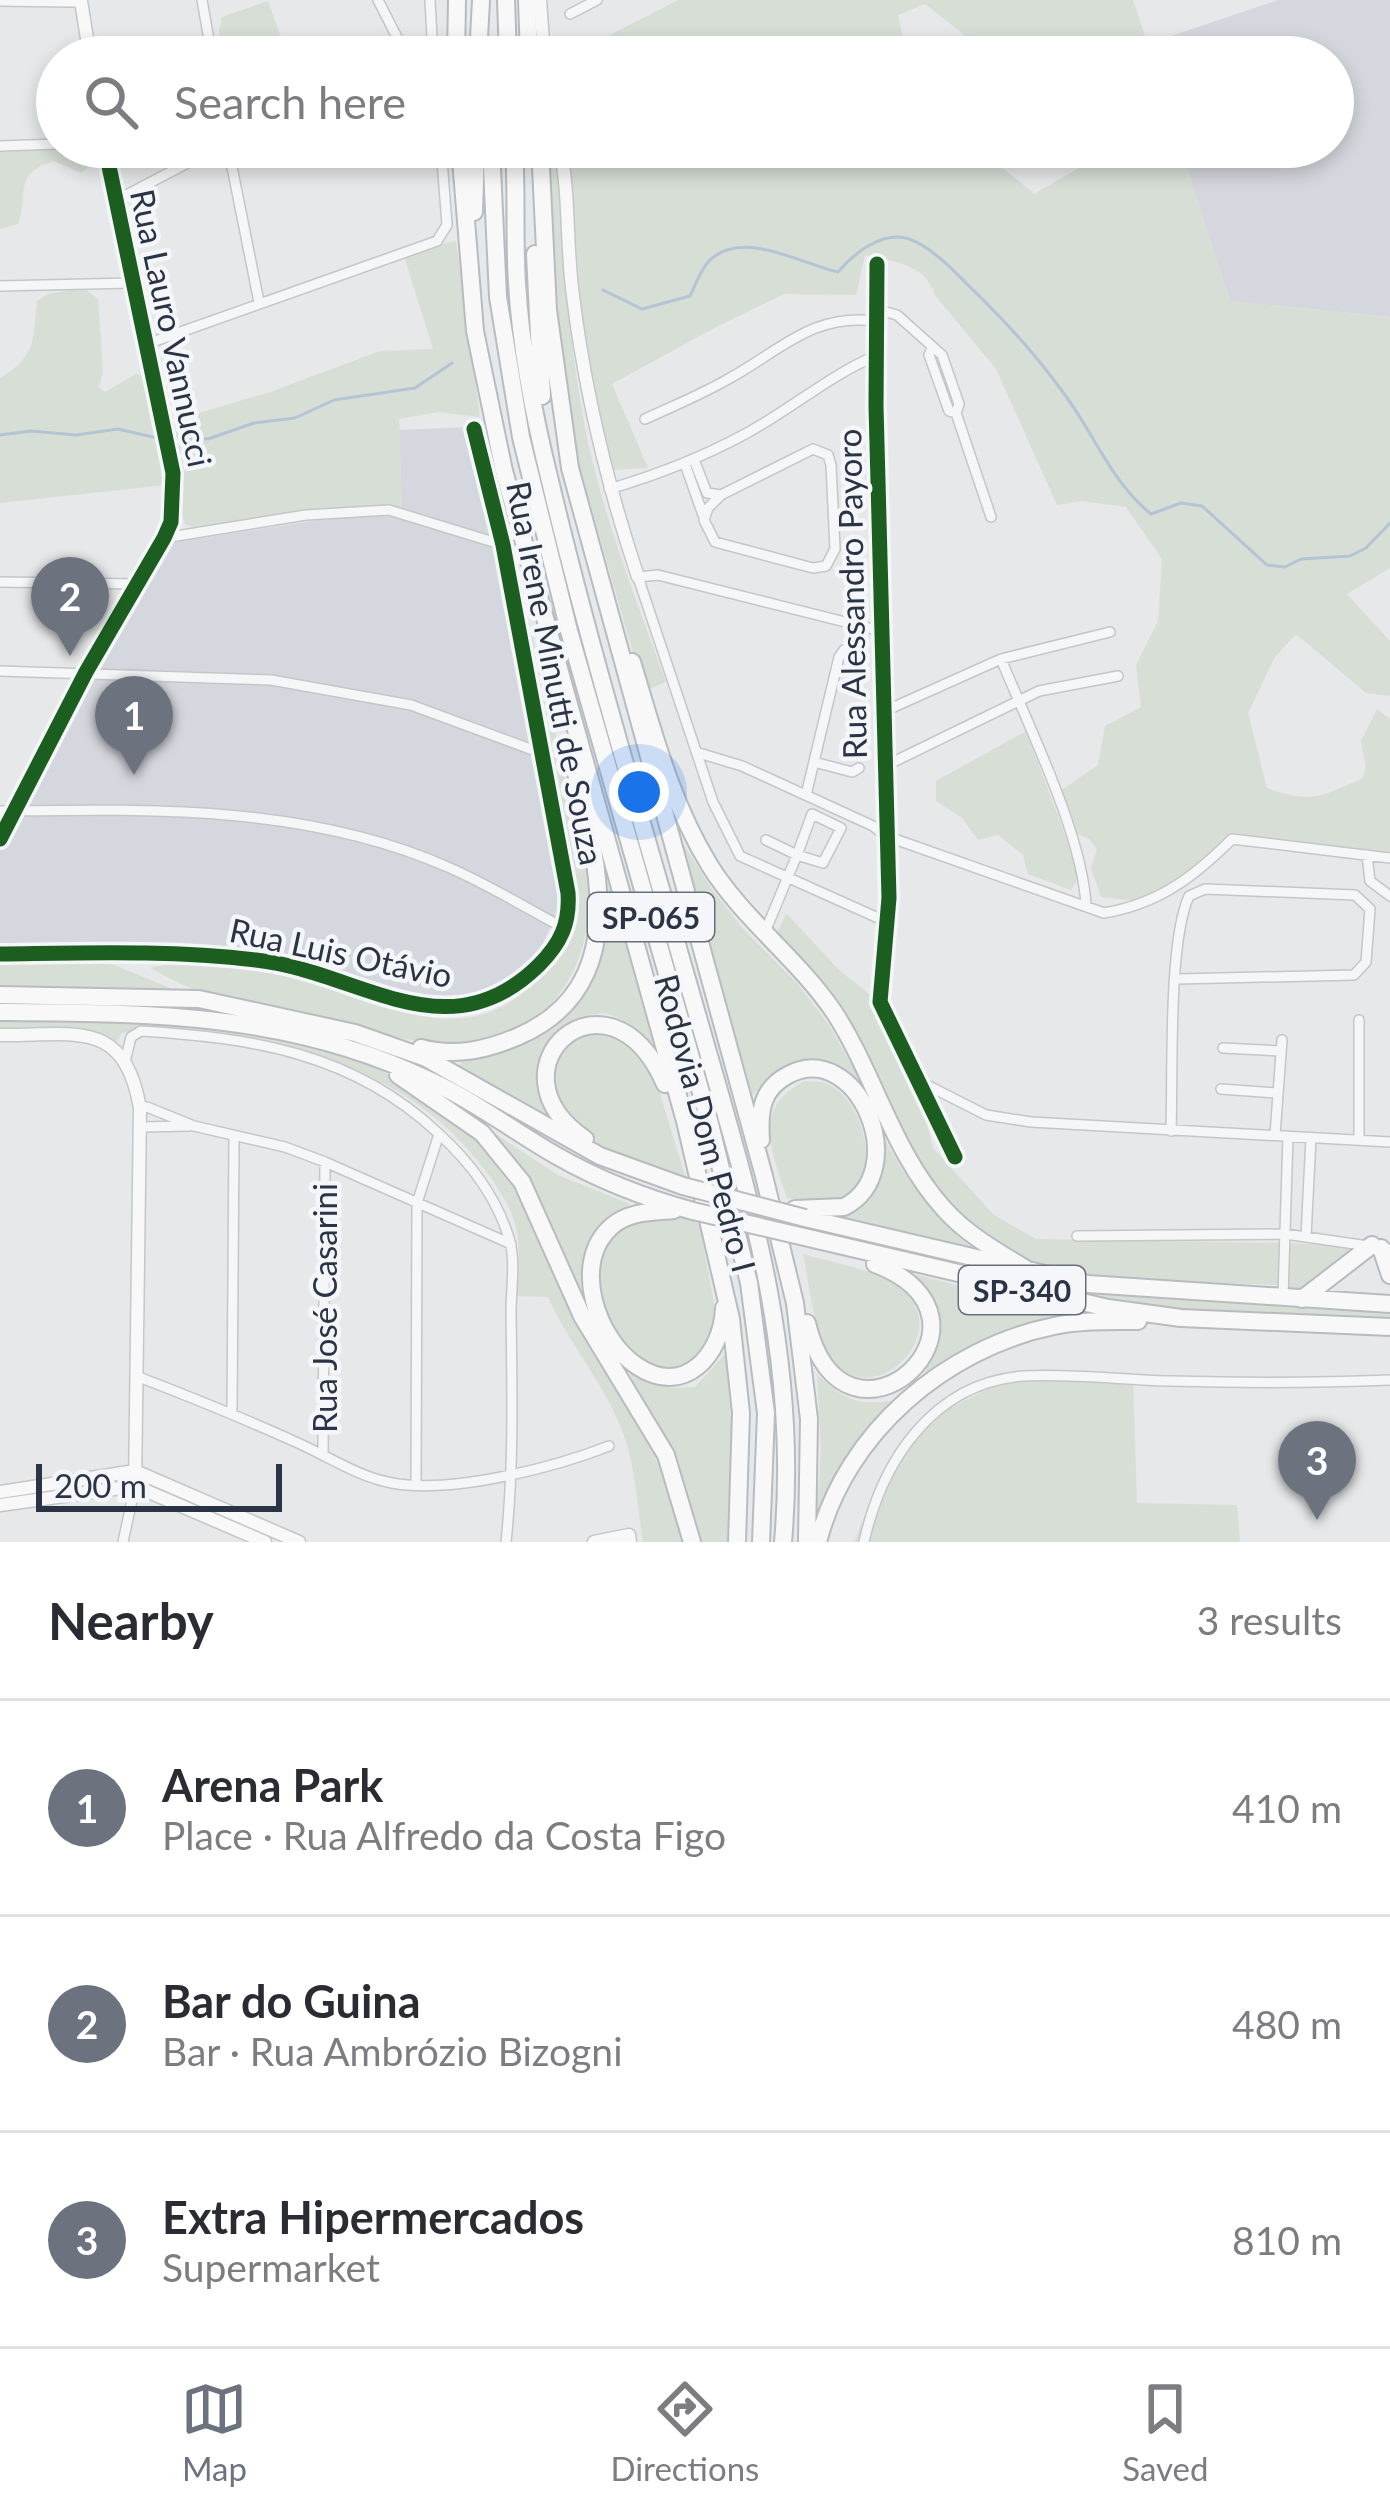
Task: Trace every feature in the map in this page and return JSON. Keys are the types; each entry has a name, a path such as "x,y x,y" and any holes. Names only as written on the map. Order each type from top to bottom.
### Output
{"highway":[{"path":"456,36 457,0"},
{"path":"482,36 483,0"},
{"path":"506,0 507,36"},
{"path":"527,0 528,36"},
{"path":"0,995 199,999 442,1053 492,1047 534,1029 555,1013 584,974 601,912 595,857 538,624 513,545 476,332 462,168"},
{"path":"476,168 476,332"},
{"name":"Rodovia Dom Pedro I","path":"492,168 500,315 521,437 569,631 716,1145 749,1283 766,1413 761,1542"},
{"name":"Rodovia Dom Pedro I","path":"514,168 517,284 529,379 551,486 770,1284 787,1416 784,1542"},
{"path":"537,168 534,281 551,486"},
{"name":"SP-065","path":"538,168 548,310 564,435 795,1303 809,1419 806,1542"},
{"name":"SP-065","path":"513,545 685,1121 724,1287 740,1398 737,1542"},
{"path":"598,570 622,629 668,780 712,869 800,968 849,1036 900,1144 935,1199 969,1232 1034,1274"},
{"path":"0,1012 214,1018 287,1032 384,1063 456,1094 588,1173 653,1200 812,1239 888,1269 920,1294 930,1320 928,1343 915,1370 878,1388 845,1383 824,1366 784,1251"},
{"path":"660,1179 600,1149 559,1116 544,1079 550,1054 570,1033 584,1027 621,1028 652,1057 676,1112 685,1121"},
{"path":"356,1033 426,1058 600,1156 683,1186 776,1209 844,1207 871,1181 876,1167 875,1137 864,1106 849,1084 825,1070 811,1069 797,1070 772,1086 760,1112 764,1176"},
{"path":"384,1063 482,1133 522,1182 582,1316 666,1455 692,1542"},
{"name":"SP-340","path":"776,1209 1034,1274 1120,1288 1390,1304"},
{"name":"SP-065","path":"693,1210 634,1214 603,1236 595,1251 591,1281 604,1325 613,1342 640,1368 668,1376 693,1370 712,1353 721,1334 724,1287"},
{"name":"SP-340","path":"812,1239 1046,1296 1181,1318 1390,1327"},
{"path":"1293,1298 1381,1248 1390,1275"},
{"path":"818,1542 849,1470 881,1426 924,1385 966,1358 1006,1340 1080,1322 1234,1321"}],"street":[{"path":"202,0 208,36"},
{"path":"377,0 393,36"},
{"path":"430,0 432,36"},
{"path":"540,0 543,36"},
{"path":"570,14 597,0"},
{"path":"0,1 76,1 85,36"},
{"path":"0,146 36,145"},
{"name":"Rua Lauro Vannucci","path":"0,839 171,522 173,473 109,168"},
{"path":"115,201 178,168"},
{"path":"233,168 259,302"},
{"path":"144,344 436,241 447,225 443,168"},
{"path":"564,168 572,291 586,390 609,489 722,825 740,856 887,922"},
{"name":"Rua Alessandro Payoro","path":"878,264 875,356 887,922 881,1005 955,1156"},
{"path":"0,286 131,284"},
{"path":"645,419 720,384 820,324 897,314 932,348 929,356 949,411 956,413 991,517"},
{"path":"609,489 689,462 749,432 837,374 875,356"},
{"path":"876,406 890,408"},
{"name":"Rua Irene Minutti de Souza","path":"474,429 513,545 541,753 568,892 569,917 564,928"},
{"path":"689,462 704,520 709,535 724,546 813,568 831,561 835,549 831,465 823,451 807,451 722,495 708,508 704,520"},
{"path":"689,462 707,494 722,495"},
{"path":"164,538 306,515 389,510 513,545"},
{"path":"638,577 658,575 881,631"},
{"path":"0,582 136,584"},
{"path":"885,710 1001,659 1110,632"},
{"path":"806,795 844,650"},
{"path":"1001,659 1074,842 1087,906"},
{"path":"0,671 272,680 411,705 541,753"},
{"path":"885,766 1039,691 1118,676"},
{"path":"699,753 742,766 886,836 1104,913 1137,908 1193,877 1232,839 1390,858"},
{"path":"814,762 852,772 859,768"},
{"path":"0,812 203,812 270,817 377,842 450,868 564,928"},
{"path":"765,932 797,855 812,814 841,828 827,861 797,855 766,840"},
{"path":"1367,855 1370,881 1390,896"},
{"path":"1172,1131 1177,979 1180,915 1189,896 1205,889 1355,895 1370,910 1366,962 1354,975 1177,979"},
{"name":"Rua Luis Otávio","path":"0,954 204,954 268,961 443,1010 483,1003 527,977 546,958 564,928"},
{"path":"1359,1020 1359,1139"},
{"path":"123,1542 135,1479 140,1127 140,1108 125,1058 131,1036 141,1031 211,1036 293,1052 368,1079 409,1106 464,1157 495,1203 511,1244 506,1542"},
{"path":"0,1035 86,1035 125,1058"},
{"path":"1222,1048 1281,1046 1275,1135"},
{"path":"921,1082 986,1115 1031,1122 1390,1142"},
{"path":"1221,1089 1277,1093"},
{"path":"140,1108 285,1147 511,1244"},
{"path":"140,1127 194,1126"},
{"path":"416,1485 417,1203 440,1134"},
{"path":"232,1413 234,1136"},
{"path":"1288,1136 1285,1234 1293,1298"},
{"path":"1306,1236 1311,1138"},
{"name":"Rua José Casarini","path":"323,1455 325,1162"},
{"path":"1077,1236 1285,1234 1381,1248"},
{"path":"136,1376 232,1413 363,1475 416,1485 509,1473 609,1446"},
{"path":"864,1542 882,1481 903,1447 924,1420 980,1385 1046,1376 1169,1382 1388,1382"},
{"path":"0,1492 135,1479 298,1542"},
{"path":"0,1505 135,1479 266,1542"},
{"path":"594,1542 629,1535 630,1542"}],"shaded area":[{"path":"678,0 1133,0 1145,36 965,36 925,4 898,15 902,36 608,36"},
{"path":"1278,0 1390,0 1390,317 1230,301 1187,168 1354,168 1354,36 1171,36"},
{"path":"268,1 280,36 220,36 222,17"},
{"path":"0,147 36,147 38,168 24,185 18,224 0,229"},
{"path":"549,168 557,168 572,341 589,447 614,536 666,682 644,691 571,437 554,277"},
{"path":"571,168 1001,168 1034,194 1079,168 1187,168 1230,301 1390,317 1390,568 1347,594 1390,641 1390,696 1366,693 1296,634 1275,657 1248,713 1267,788 1306,797 1363,778 1361,741 1377,709 1390,719 1390,853 1227,837 1191,870 1138,901 1101,897 1091,868 1097,849 1075,833 1059,792 1098,765 1105,726 1141,707 1136,665 1158,621 1162,559 1126,507 1082,501 1057,505 996,369 916,270 865,255 856,295 784,294 612,384 648,468 611,470 582,321"},
{"path":"456,241 480,417 439,412 399,419 402,513 185,524 169,422 273,391 380,351 433,349 403,253"},
{"path":"84,288 98,299 103,371 99,388 105,392 136,374 149,376 166,485 0,503 0,378 20,363 30,347 37,301 48,294"},
{"path":"469,427 500,551 562,904 531,967 464,1003 439,1003 256,954 143,946 0,948 0,850 170,543 319,520 402,513 399,430"},
{"path":"502,510 589,874 583,944 572,974 555,999 533,1020 505,1034 472,1042 434,1043 212,994 150,968 209,964 254,970 400,1011 457,1019 510,1002 553,960 564,939 572,889"},
{"path":"1026,731 1080,875 1071,890 1028,874 1023,855 998,835 978,840 962,818 936,801 936,781"},
{"path":"681,840 744,930 797,983 829,1025 862,1083 804,1062 781,1070 752,1096"},
{"path":"605,872 659,1054 636,1030 608,1014 572,1022 547,1043 537,1068 540,1096 555,1124 459,1066 463,1058 578,999 606,903"},
{"path":"786,913 839,970 874,998 919,1092 933,1148 994,1215 1036,1239 1280,1243 1278,1285 1095,1278 1030,1265 984,1238 939,1200 910,1155 869,1057 836,1004 776,936"},
{"path":"0,962 109,963 175,990 0,986"},
{"path":"126,1018 253,1029 336,1050 428,1098 480,1142 514,1184 572,1315 652,1450 683,1542 643,1542 631,1459 612,1409 548,1297 517,1296 515,1222 483,1167 442,1124 366,1075 282,1050 144,1029 122,1033 117,1042 91,1030 0,1031 0,1020"},
{"path":"597,1029 635,1044 655,1077 686,1179 624,1158 583,1133 567,1117 553,1079 556,1058 570,1040"},
{"path":"805,1081 825,1083 839,1091 860,1122 865,1142 861,1178 852,1192 836,1200 787,1198 776,1164 771,1118 788,1092"},
{"path":"491,1131 558,1175 630,1204 604,1223 589,1242 582,1298 520,1168"},
{"path":"885,1140 923,1198 972,1248 834,1217 874,1188"},
{"path":"671,1215 699,1221 718,1326 709,1351 671,1373 643,1364 622,1346 607,1320 598,1272 607,1243 617,1232 636,1222"},
{"path":"804,1222 1067,1289 1390,1311 1390,1319 1140,1309 803,1232"},
{"path":"1289,1243 1358,1247 1304,1292 1286,1293"},
{"path":"803,1254 889,1281 916,1306 919,1328 913,1348 899,1365 880,1375 859,1377 840,1368 820,1334"},
{"path":"914,1274 1076,1317 922,1380 938,1341 938,1308"},
{"path":"726,1353 732,1434 727,1542 697,1542 630,1373 671,1388 695,1387"},
{"path":"817,1374 853,1399 898,1400 840,1473 817,1512 821,1449"},
{"path":"1012,1378 1133,1379 1137,1503 1237,1505 1240,1542 854,1542 869,1505 924,1420"}],"waterway":[{"path":"603,290 642,309 690,296 706,264 722,252 755,248 838,272 879,240 909,239 948,265 1019,337 1065,395 1125,488 1151,514 1181,503 1202,506 1267,565 1285,567 1301,559 1350,556 1366,548 1390,523"},
{"path":"172,437 208,439 254,423 295,418 334,400 415,388 452,363"},
{"path":"0,435 31,431 76,435 118,429 157,438"}],"cycle path":[{"path":"0,839 171,522 173,473 109,168"},
{"path":"877,264 876,406 889,898 880,1002 955,1157"},
{"path":"0,954 160,953 256,960 436,1006 470,1004 505,991 547,957 566,923 568,893 503,545 474,429"}],"place":[{"name":"Bar do Guina","path":"70,656"},
{"name":"Arena Park","path":"134,775"},
{"name":"Extra Hipermercados","path":"1317,1520"}]}
